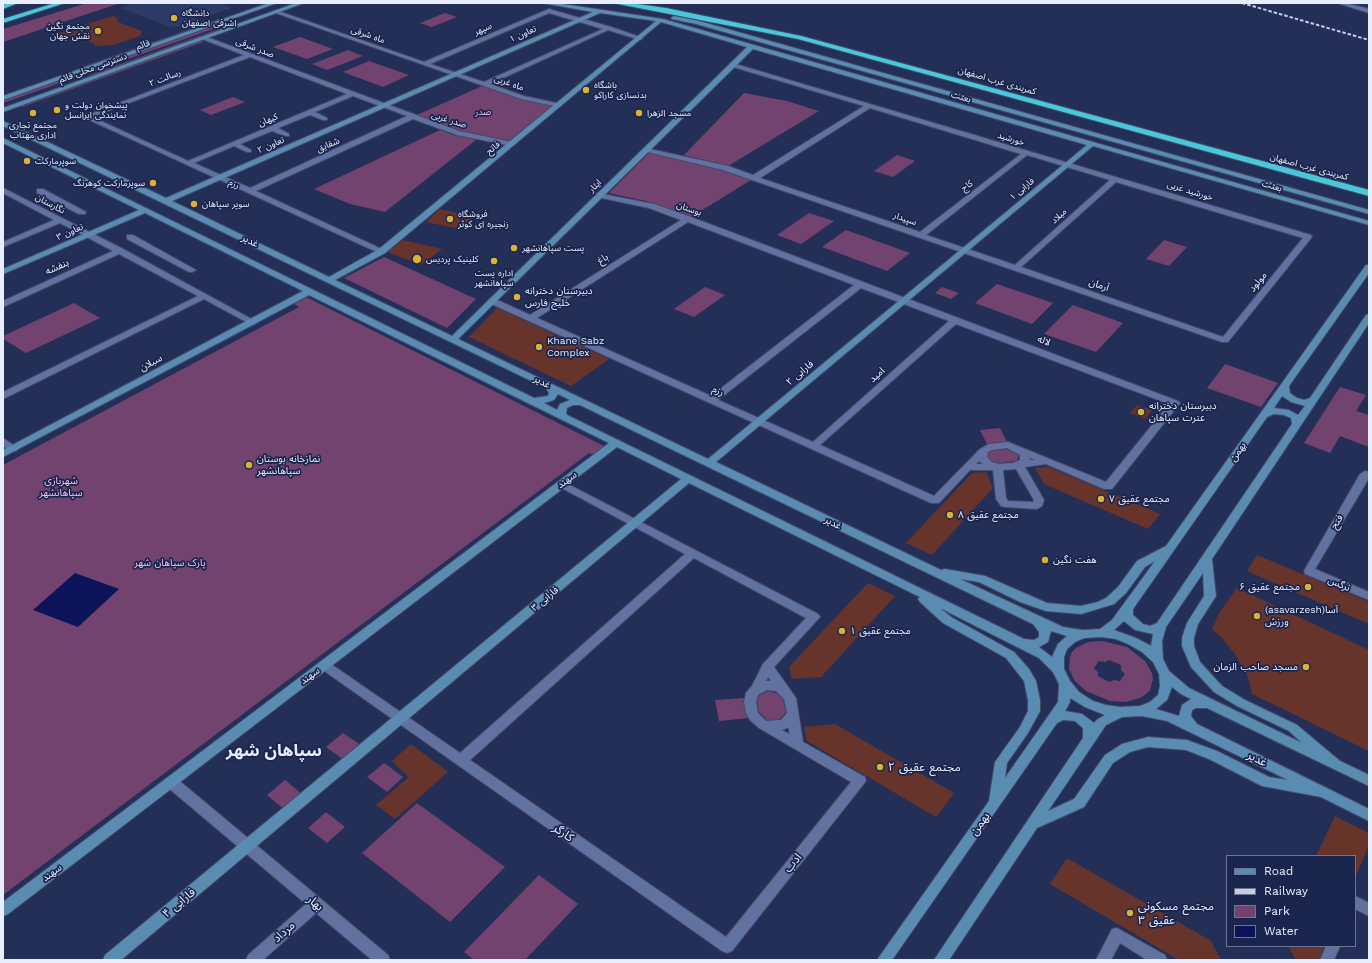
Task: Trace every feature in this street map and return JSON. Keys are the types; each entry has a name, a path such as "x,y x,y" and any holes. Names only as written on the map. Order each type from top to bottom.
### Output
{"highway":[{"path":"3,6 15,3"},
{"path":"3,14 62,3"},
{"path":"3,21 40,6 65,3"},
{"name":"کمربندی غرب اصفهان","path":"616,3 705,17 799,37 1369,193"},
{"name":"کمربندی غرب اصفهان","path":"633,3 676,9 809,36 1369,188"}],"main road":[{"name":"دسترسی محلی قائم","path":"3,92 261,3"},
{"name":"قائم","path":"3,98 274,3"},
{"name":"قائم","path":"6,103 273,11 289,3"},
{"name":"دسترسی محلی قائم","path":"3,109 204,38 273,11 301,3"},
{"name":"بعثت","path":"545,3 661,20 1369,223"},
{"name":"بعثت","path":"566,3 697,22 1369,212"},
{"name":"تعاون ۱","path":"383,106 599,11"},
{"name":"فاتح","path":"329,280 382,251 661,20"},
{"name":"ایثار","path":"452,339 752,46"},
{"path":"47,83 77,67"},
{"path":"63,83 107,72"},
{"path":"960,106 974,105 974,101 970,99"},
{"path":"3,109 6,103"},
{"name":"تعاون ۲","path":"166,201 383,106"},
{"path":"989,114 983,110 984,108 990,106 999,107"},
{"name":"غدیر","path":"3,122 1035,620 1061,631 1082,634"},
{"name":"غدیر","path":"3,140 1018,641 1043,654 1058,669"},
{"name":"فارابی ۱","path":"904,301 1092,144"},
{"path":"53,165 59,166 70,164 74,161 74,156"},
{"path":"73,175 71,172 77,167 88,165 94,166"},
{"name":"تعاون ۳","path":"3,272 145,210"},
{"name":"بهمن","path":"1102,633 1116,623 1127,608 1369,267"},
{"name":"سبلان","path":"3,454 310,291"},
{"name":"فارابی ۲","path":"709,463 904,301"},
{"path":"1157,659 1156,642 1161,626 1369,317"},
{"path":"529,400 542,401 551,398 554,390 550,386"},
{"path":"1285,387 1286,394 1294,400 1304,403 1315,399"},
{"path":"565,418 560,410 564,405 572,402 585,403"},
{"path":"1265,415 1272,412 1286,412 1295,418 1297,426"},
{"name":"سهند","path":"3,910 616,443"},
{"name":"فارابی ۳","path":"247,846 689,478"},
{"path":"933,571 981,579 1024,599 1046,607 1081,610 1110,601 1122,590 1141,564 1170,547"},
{"path":"1206,560 1210,596 1193,623 1188,638 1188,646 1195,664 1209,681 1218,689 1241,703 1293,728 1337,766"},
{"path":"916,590 947,620 1010,655 1025,672 1030,681 1034,700 1034,712 1024,730 1001,762 995,803"},
{"path":"1127,608 1127,617 1139,627 1150,630 1161,626"},
{"path":"1018,641 1030,644 1040,642 1044,639 1045,631 1040,623 1035,620"},
{"path":"1165,674 1166,686 1163,696 1154,705 1142,711 1120,712 1105,710 1089,704 1076,695 1065,684 1058,669 1058,657 1062,647 1082,634 1102,633 1117,635 1132,640 1146,649 1157,659 1165,674 1185,691 1369,781"},
{"name":"بهمن","path":"884,960 1053,720 1064,702 1065,684"},
{"path":"1198,730 1188,722 1185,717 1186,708 1194,703 1212,705"},
{"name":"غدیر","path":"1142,711 1169,717 1198,730 1369,814"},
{"path":"941,960 1089,739 1102,722 1120,712"},
{"path":"1053,720 1061,715 1078,717 1088,725 1090,729 1089,739"},
{"path":"1032,824 1079,803 1109,759 1126,748 1148,742 1187,745 1213,755 1267,782 1327,793"},
{"name":"فارابی ۴","path":"110,960 247,846"}],"street":[{"path":"1340,3 1369,11"},
{"path":"1357,3 1369,6"},
{"name":"ماه شرقی","path":"273,11 454,74"},
{"name":"سپهر","path":"424,64 549,11 579,20"},
{"path":"579,20 640,38"},
{"path":"485,84 609,28"},
{"name":"صدر شرقی","path":"204,38 383,106"},
{"name":"رسالت ۲","path":"86,117 250,55"},
{"name":"خورشید","path":"732,65 1067,165"},
{"name":"ماه غربی","path":"454,74 523,98 559,105"},
{"name":"کیهان","path":"189,163 353,94"},
{"name":"صدر غربی","path":"383,106 457,133 512,144"},
{"path":"754,178 869,106"},
{"path":"309,112 325,119"},
{"name":"شقایق","path":"250,191 413,116"},
{"name":"رزم","path":"86,117 382,251"},
{"path":"272,128 287,134"},
{"path":"235,144 249,151"},
{"name":"سپیدار","path":"646,150 707,162 964,250"},
{"name":"کاج","path":"921,235 1026,153"},
{"name":"خورشید غربی","path":"1067,165 1308,237"},
{"name":"میلاد","path":"1016,268 1115,179"},
{"name":"نگارستان","path":"3,190 253,322"},
{"path":"40,190 82,212"},
{"name":"بوستان","path":"600,194 643,204 688,219 860,284"},
{"path":"42,210 62,202"},
{"name":"باغ","path":"531,318 688,219"},
{"path":"3,245 61,220"},
{"path":"130,237 192,270"},
{"name":"مولود","path":"1225,340 1308,237"},
{"name":"آرمان","path":"964,250 1225,340"},
{"name":"بنفشه","path":"3,304 120,251"},
{"path":"142,263 162,254"},
{"path":"712,400 860,284"},
{"name":"لاله","path":"860,284 1175,403 1108,486 1048,461"},
{"path":"3,396 204,296"},
{"name":"رزم","path":"492,301 935,501 967,468"},
{"name":"امید","path":"814,446 955,320"},
{"path":"3,441 13,449"},
{"path":"967,468 983,451 993,446 1008,445 1048,461"},
{"path":"1018,448 1025,458 1025,461 1019,465"},
{"path":"983,451 982,458 985,461 998,466"},
{"path":"967,468 1019,465 1048,461"},
{"path":"998,466 1001,498 1005,504 1037,506 1039,500 1019,465"},
{"name":"فتح","path":"1309,571 1367,475"},
{"path":"562,484 814,617 767,667 750,698 754,717 763,725 797,744"},
{"path":"461,760 693,553"},
{"name":"نرگس","path":"1309,571 1369,596"},
{"name":"کارگر","path":"324,665 727,946"},
{"path":"767,667 788,694 793,713 797,744"},
{"path":"756,689 767,685 773,685 784,690 788,694"},
{"path":"763,725 782,725 788,722 793,713"},
{"name":"ادب","path":"727,946 860,781 797,744"},
{"name":"بهار","path":"171,782 383,960"},
{"path":"1356,903 1369,910"},
{"name":"مرداد","path":"253,960 316,904"},
{"path":"1103,960 1117,934 1160,960"},
{"path":"1327,960 1333,947"}],"shaded area":[{"name":"دانشگاه اشرفی اصفهان","path":"135,3 221,3 232,8 173,28 120,8"}],"green space":[{"path":"87,3 120,3 3,42 3,29"},
{"path":"445,13 457,17 432,27 420,23"},
{"path":"219,19 222,20 67,74 79,68"},
{"path":"226,21 230,23 3,103 3,100"},
{"path":"233,24 236,25 104,72 87,76"},
{"path":"300,37 333,49 307,59 273,47"},
{"path":"201,41 203,42 22,107 20,106"},
{"path":"348,50 363,56 327,70 312,64"},
{"path":"369,61 409,75 383,87 343,72"},
{"name":"صدر","path":"482,86 520,99 553,106 510,141 460,131 417,115"},
{"path":"744,93 787,101 819,111 728,166 684,155"},
{"path":"233,97 245,102 211,115 200,110"},
{"path":"440,130 453,135 477,139 385,212 350,204 314,189"},
{"path":"649,153 705,164 751,180 691,217 646,201 609,193"},
{"path":"897,155 915,161 893,177 874,171"},
{"path":"809,213 834,221 801,244 777,235"},
{"path":"846,230 910,253 887,271 822,247"},
{"path":"1164,240 1187,247 1169,266 1146,259"},
{"path":"384,257 476,299 447,328 344,278"},
{"path":"997,284 1053,303 1032,324 975,303"},
{"path":"705,287 725,295 694,317 674,309"},
{"path":"942,287 959,293 951,299 935,293"},
{"name":"پارک سپاهان شهر","path":"306,297 608,448 597,456 589,453 3,895 3,465 299,307 294,304"},
{"path":"74,303 100,318 26,353 3,339 3,336"},
{"path":"1073,305 1123,323 1096,352 1044,334"},
{"path":"1225,364 1278,383 1261,407 1207,388"},
{"path":"1340,387 1366,395 1356,411 1369,415 1369,447 1340,436 1330,453 1304,443"},
{"path":"1000,428 1007,442 987,444 980,430"},
{"path":"1008,449 1019,455 1017,461 999,463 992,461 988,457 988,453 992,450"},
{"path":"1103,641 1127,647 1145,661 1152,673 1153,679 1150,690 1140,698 1126,702 1110,701 1086,691 1075,681 1069,669 1072,652 1076,648 1088,642","holes":["1109,660 1121,665 1121,670 1125,674 1120,681 1114,680 1109,682 1098,676 1098,672 1094,668 1099,661 1105,662"]},
{"path":"768,691 779,694 783,699 786,712 779,720 767,720 759,712 757,702 758,696"},
{"path":"744,698 748,718 719,721 715,700"},
{"path":"343,733 362,746 345,761 326,747"},
{"path":"384,763 403,777 387,792 367,777"},
{"path":"285,780 303,795 285,810 267,795"},
{"path":"417,803 505,867 450,922 362,853"},
{"path":"326,812 345,827 327,843 308,828"},
{"path":"539,875 578,904 525,960 474,960 464,952"}],"water":[{"path":"75,573 119,589 78,627 33,610"}],"building":[{"name":"مجتمع نگین نقش جهان","path":"113,16 117,18 118,22 142,31 140,36 113,45 94,46 95,44 76,36 55,36 55,34"},
{"name":"فروشگاه زنجیره ای کوثر","path":"440,209 473,217 460,229 426,222"},
{"name":"کلینیک پردیس","path":"403,240 442,249 421,265 388,252"},
{"name":"Khane Sabz Complex","path":"497,308 609,359 571,386 469,337"},
{"name":"دبیرستان دخترانه عترت سپاهان","path":"1137,405 1152,410 1146,419 1130,413"},
{"name":"مجتمع عقیق ۷","path":"1048,467 1160,514 1148,529 1044,484 1035,468"},
{"name":"مجتمع عقیق ۸","path":"986,472 993,488 932,555 906,543 972,473"},
{"name":"مجتمع عقیق ۶","path":"1257,555 1369,602 1369,624 1247,571"},
{"name":"مجتمع عقیق ۱","path":"868,583 895,596 821,677 792,679 789,667"},
{"name":"مسجد صاحب الزمان","path":"1237,588 1369,650 1369,751 1252,694 1248,677 1237,657 1223,639 1212,629 1219,613"},
{"name":"مجتمع عقیق ۲","path":"835,724 954,793 936,817 807,741 804,727"},
{"path":"411,744 448,772 395,819 376,805 409,777 392,761"},
{"path":"1335,816 1369,833 1369,845 1356,876 1356,855 1316,855"},
{"name":"مجتمع مسکونی عقیق ۳","path":"1067,858 1211,941 1221,960 1179,960 1050,884"},
{"path":"1289,947 1324,947 1319,960 1296,960"}],"railway":[{"path":"1242,3 1369,40"}],"place":[{"name":"دانشگاه اشرفی اصفهان","path":"174,18"},
{"name":"مجتمع نگین نقش جهان","path":"98,31"},
{"name":"باشگاه بدنسازی کاراکو","path":"586,90"},
{"name":"پیشخوان دولت و نمایندگی ایرانسل","path":"57,110"},
{"name":"مجتمع تجاری اداری مهتاب","path":"33,113"},
{"name":"مسجد الزهرا","path":"639,113"},
{"name":"سوپرمارکت","path":"27,161"},
{"name":"سوپرمارکت کوهرنگ","path":"153,183"},
{"name":"سوپر سپاهان","path":"194,204"},
{"name":"فروشگاه زنجیره ای کوثر","path":"450,219"},
{"name":"پست سپاهانشهر","path":"514,248"},
{"name":"کلینیک پردیس","path":"417,259"},
{"name":"اداره پست سپاهانشهر","path":"494,261"},
{"name":"دبیرستان دخترانه خلیج فارس","path":"517,297"},
{"name":"Khane Sabz Complex","path":"539,347"},
{"name":"دبیرستان دخترانه عترت سپاهان","path":"1141,412"},
{"name":"نمازخانه بوستان سپاهانشهر","path":"249,465"},
{"name":"مجتمع عقیق ۷","path":"1101,499"},
{"name":"مجتمع عقیق ۸","path":"950,515"},
{"name":"هفت نگین","path":"1045,560"},
{"name":"مجتمع عقیق ۶","path":"1308,587"},
{"name":"(asavarzesh)آسا ورزش","path":"1257,616"},
{"name":"مجتمع عقیق ۱","path":"842,631"},
{"name":"مسجد صاحب الزمان","path":"1306,667"},
{"name":"مجتمع عقیق ۲","path":"880,767"},
{"name":"مجتمع مسکونی عقیق ۳","path":"1130,913"}],"district":[{"name":"سپاهان شهر","path":"274,751"}],"park label":[{"name":"شهربازی سپاهانشهر","path":"61,486"}]}
